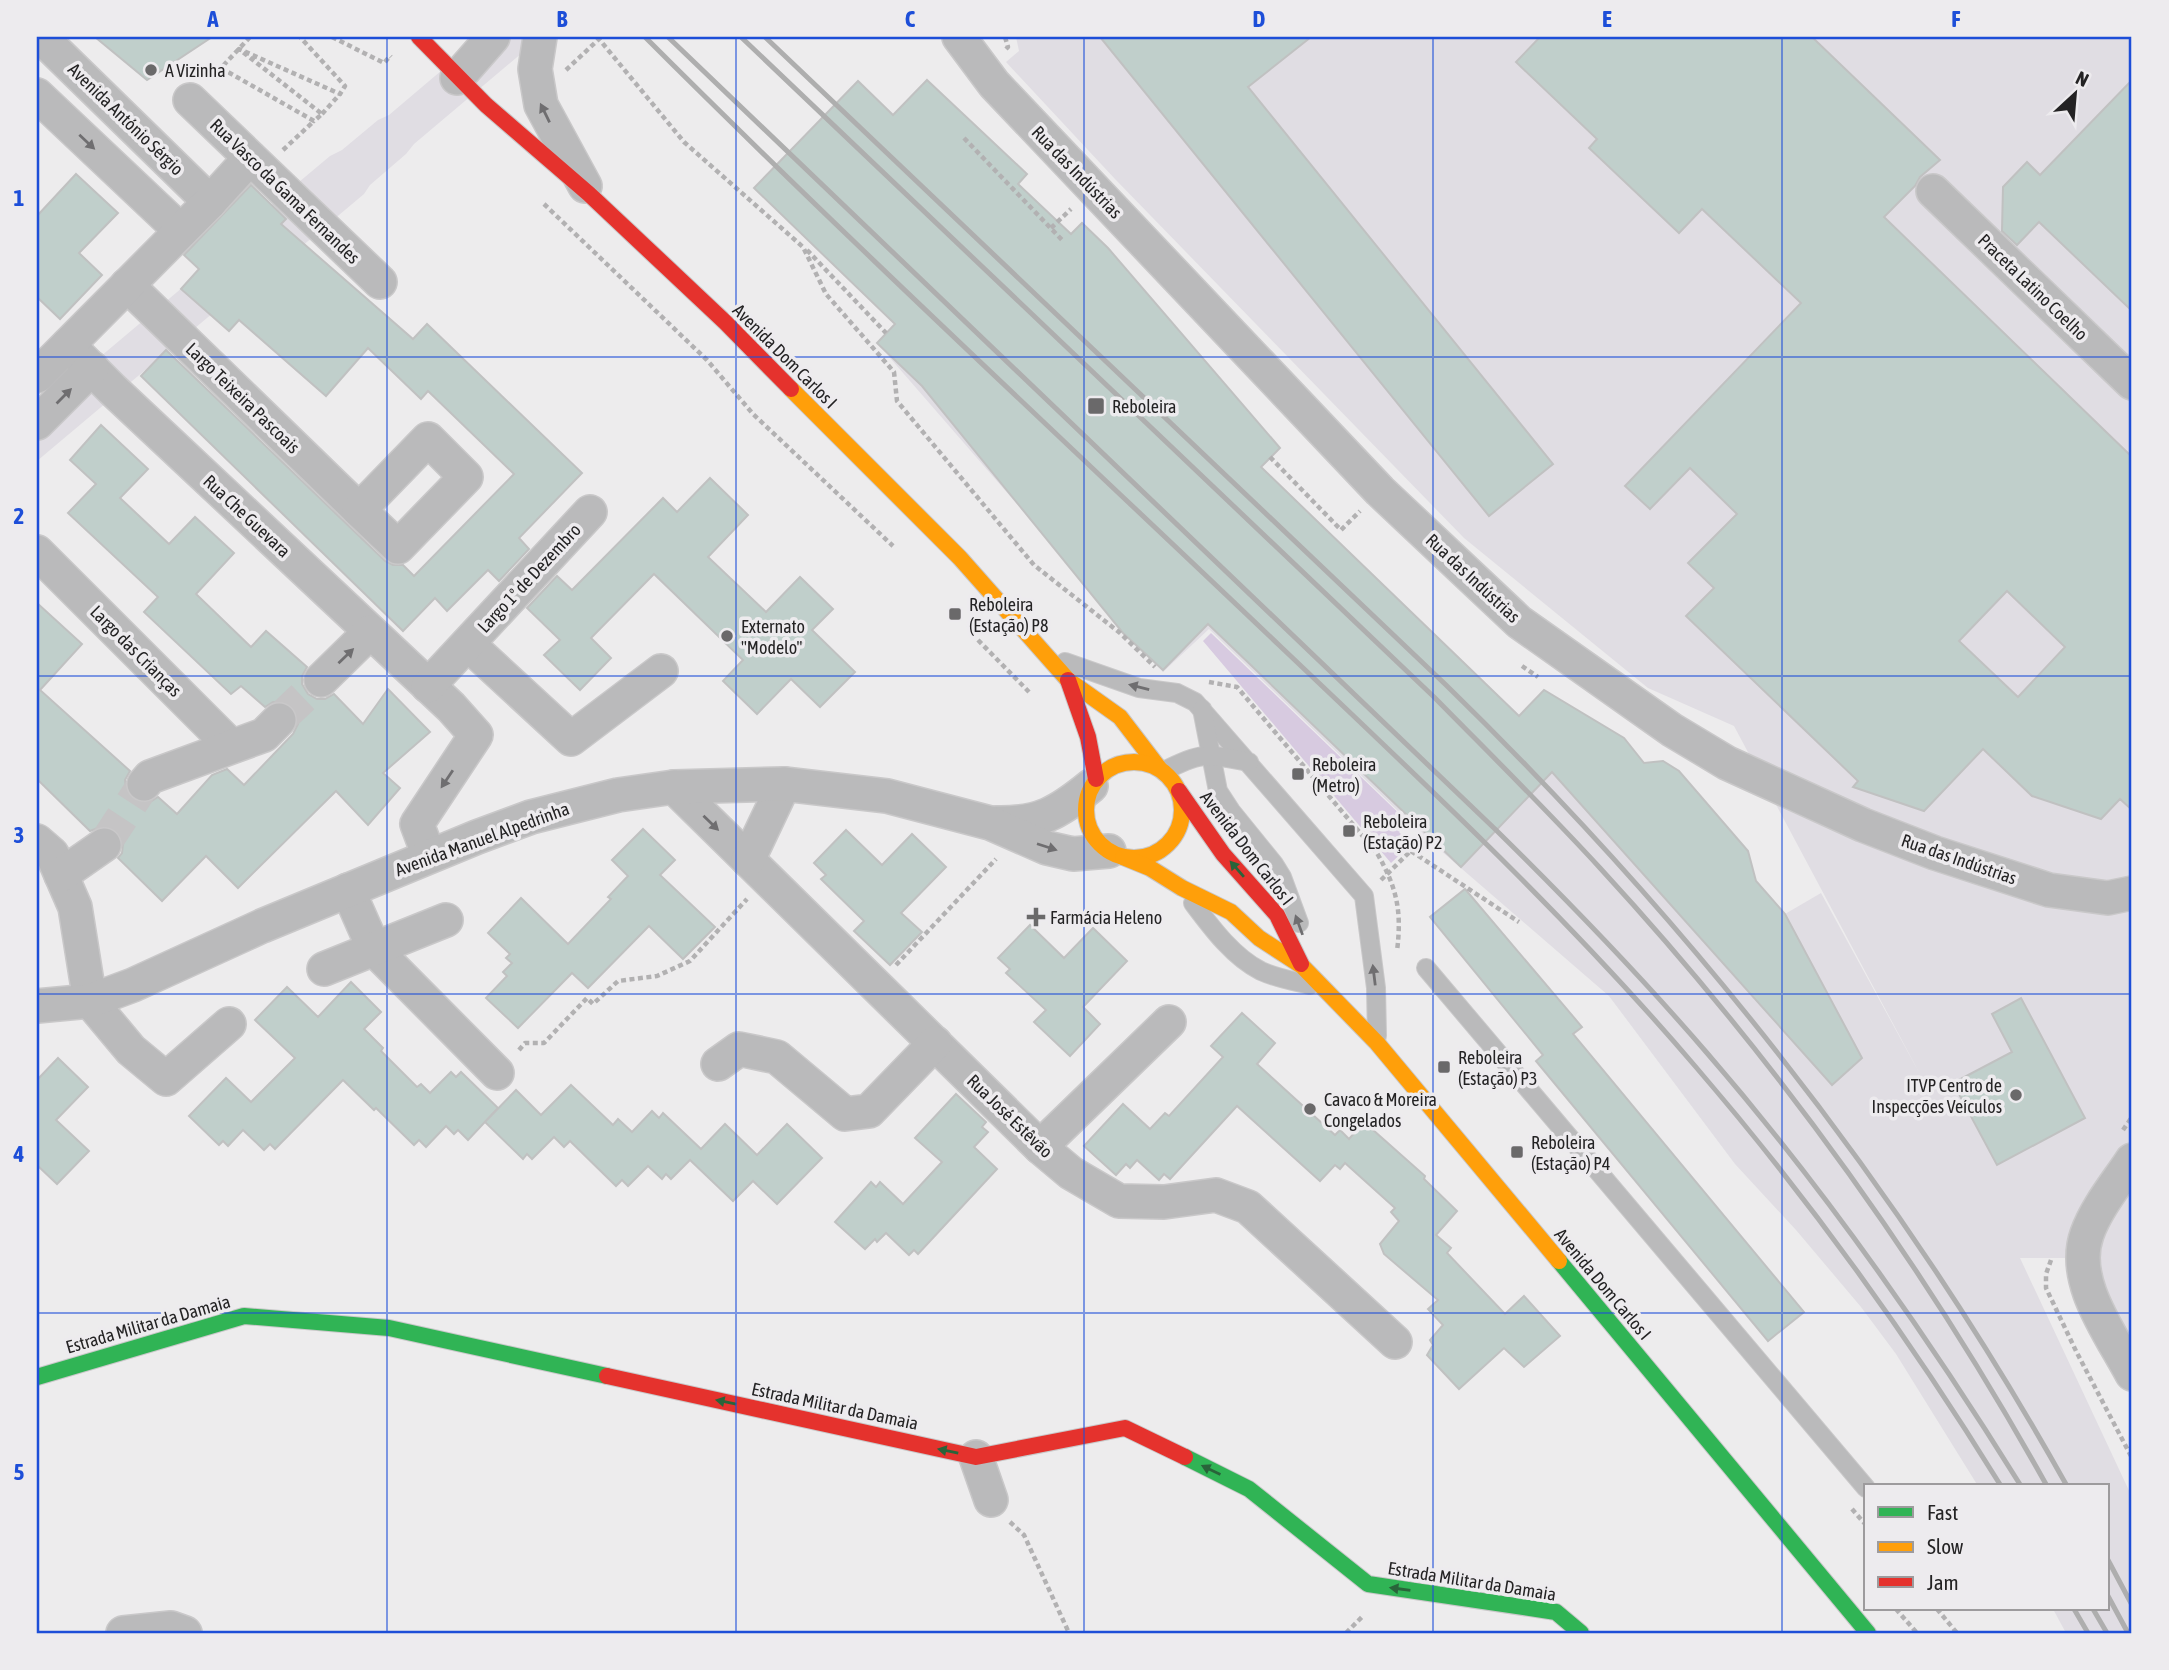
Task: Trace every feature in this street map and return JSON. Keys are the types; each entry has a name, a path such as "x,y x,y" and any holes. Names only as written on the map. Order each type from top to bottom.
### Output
{"street":[{"name":"Avenida António Sérgio","path":"41,37 210,202"},
{"name":"Avenida Dom Carlos I","path":"419,37 457,78 589,194 725,322 960,558 1068,680 1120,717 1161,770"},
{"path":"457,78 494,37"},
{"path":"540,37 536,69 541,105 589,194"},
{"name":"Rua das Indústrias","path":"959,37 994,84 1371,481 1519,622 1672,730 1705,750 1738,768 1863,825 1935,853 2049,890 2108,898 2132,893"},
{"path":"37,95 181,231"},
{"name":"Rua Vasco da Gama Fernandes","path":"190,100 380,282"},
{"path":"37,376 210,202 250,158"},
{"name":"Praceta Latino Coelho","path":"1933,191 2132,383"},
{"name":"Largo Teixeira Pascoais","path":"127,285 359,510"},
{"name":"Rua Che Guevara","path":"68,345 428,686"},
{"path":"37,424 92,368"},
{"name":"Largo 1º de Dezembro","path":"428,686 590,512"},
{"name":"Largo das Crianças","path":"38,557 231,746"},
{"path":"321,680 370,632"},
{"name":"Largo 1º de Dezembro","path":"468,644 571,739 661,671"},
{"name":"Avenida Dom Carlos I","path":"1068,680 1088,737 1094,783"},
{"path":"428,686 476,735 417,824 429,856"},
{"path":"144,784 150,777 264,735 279,720"},
{"path":"1132,761 1146,763 1161,770 1179,791 1182,806 1181,821 1175,835 1165,847 1138,858 1116,854 1098,842 1086,815 1086,800 1094,783 1106,770 1132,761"},
{"name":"Avenida Manuel Alpedrinha","path":"990,823 1029,821 1048,815 1065,808 1094,783"},
{"path":"758,869 784,784"},
{"name":"Avenida Manuel Alpedrinha","path":"37,1006 90,1001 133,985 262,926 477,836 562,808 618,795 674,787 784,784 887,796 990,823 1047,848 1073,854 1116,854"},
{"name":"Rua José Estêvão","path":"674,787 1040,1147 1071,1173 1119,1201 1164,1202 1216,1195 1248,1207 1395,1342"},
{"name":"Avenida Dom Carlos I","path":"1179,791 1223,853 1277,915 1301,966"},
{"path":"37,841 52,854 75,907 90,1001 131,1050 166,1079 229,1024"},
{"path":"61,875 104,845"},
{"name":"Avenida Dom Carlos I","path":"1116,854 1150,868 1182,888 1231,912 1259,938 1301,966 1377,1043 1868,1633"},
{"path":"348,890 374,949 497,1073"},
{"path":"324,969 446,920"},
{"path":"1040,1147 1169,1022"},
{"path":"718,1064 739,1049 777,1057 845,1114 869,1111 934,1042"},
{"path":"2132,1160 2092,1222 2084,1247 2084,1272 2090,1293 2132,1374"},
{"name":"Estrada Militar da Damaia","path":"37,1377 244,1316 389,1328 976,1457 1125,1427 1249,1489 1368,1584 1556,1612 1581,1633"},
{"path":"976,1457 998,1509"},
{"path":"130,1633 171,1628 185,1633"}],"lane":[{"path":"1046,655 1139,688 1177,693 1195,702 1364,896 1376,988 1377,1043"},
{"path":"1202,709 1209,754 1219,790 1224,801 1282,877 1323,989"},
{"path":"1161,770 1209,754 1249,762"},
{"path":"1182,888 1212,928 1244,959 1260,970 1323,989"},
{"path":"1426,968 1864,1486"}],"path":[{"path":"250,37 221,68 314,121"},
{"path":"296,138 322,114 345,86 300,37"},
{"path":"332,37 384,63 390,55 400,65"},
{"path":"1005,37 1008,47"},
{"path":"558,71 565,71 599,39 684,142 803,247 886,333"},
{"path":"239,49 340,94"},
{"path":"239,49 322,114"},
{"path":"964,138 1063,242"},
{"path":"538,199 707,360 754,414 893,546"},
{"path":"803,247 826,294 894,372 897,401 922,432 1034,565 1120,633 1141,653"},
{"path":"1270,457 1341,530"},
{"path":"978,640 1023,686"},
{"path":"1388,872 1425,837"},
{"path":"1411,850 1519,922"},
{"path":"544,1043 587,998 593,1004 618,981 657,976 690,961 758,869"},
{"path":"876,985 942,916"},
{"path":"998,1509 1024,1535 1069,1633"},
{"path":"1897,1610 1917,1633"},
{"path":"1938,1610 1957,1633"}],"shaded area":[{"path":"481,37 541,37 414,144 370,185 364,194 276,268 271,264 37,461 37,410 246,234 243,229 330,156 342,150 378,120 389,115"},
{"path":"1016,37 2132,37 2132,1351 2082,1258 2020,1258 2132,1497 2132,1633 2066,1633 2054,1610 2110,1610 2110,1484 1977,1484 1896,1354 1861,1307 1796,1230 1735,1164 1609,996 1425,837 1209,629 1163,672 877,343 895,324 754,188 858,81 1045,260 1082,223 1108,248 1280,448 1261,467 1564,759 1552,772 1832,1084 1862,1058 1785,914 1821,893 1921,1076 1734,726 1648,688 1464,538 1115,179 1006,62 1019,51"},
{"path":"1211,633 1408,822 1399,832 1411,844 1391,863 1203,641"}],"building":[{"path":"95,37 212,37 147,80"},
{"path":"1100,37 1311,37 1248,87 1553,464 1489,516"},
{"path":"1540,37 1812,37 1940,160 1920,177 1915,186 1884,217 2132,457 2132,810 2120,799 2101,819 2032,796 1983,749 1924,811 1853,787 1858,781 1686,616 1714,588 1688,563 1737,514 1690,468 1650,509 1625,486 1801,303 1702,209 1679,233 1589,148 1597,139 1516,62","holes":["2007,591 2065,647 2018,697 1959,641"]},
{"path":"927,80 1027,174 1018,184 1071,234 1082,223 1108,248 1280,448 1261,467 1519,716 1544,690 1624,738 1644,763 1663,761 1679,771 1748,851 1756,881 1785,914 1862,1058 1832,1085 1552,772 1461,867 1208,624 1163,670 1123,633 922,386 877,343 895,324 754,188 858,81 893,115"},
{"path":"2132,80 2132,311 2039,222 2017,245 2002,231 2003,187 2027,162 2040,175"},
{"path":"76,174 118,213 79,253 102,275 60,319 37,297 37,216"},
{"path":"251,185 286,219 281,224 413,339 427,324 582,473 519,538 529,549 499,581 488,570 447,611 435,598 403,631 141,376 166,350 385,561 393,565 403,565 414,576 514,474 428,391 421,399 368,348 326,396 239,320 229,331 181,289 199,269 184,255"},
{"path":"101,425 148,469 120,498 169,544 195,517 234,553 196,594 251,647 266,631 307,667 302,676 302,684 308,694 317,699 325,699 334,694 363,724 388,689 430,732 383,773 400,788 368,825 336,791 238,888 206,856 162,901 118,858 123,844 119,833 112,827 103,826 90,831 37,779 37,603 82,644 40,690 130,771 125,780 126,790 131,798 140,803 150,802 158,797 177,814 212,775 227,769 244,785 293,734 298,724 293,707 285,702 273,702 265,707 241,686 231,694 144,612 158,597 68,513 96,484 70,460"},
{"path":"710,478 748,515 708,557 766,612 800,577 833,609 812,630 855,672 820,707 791,679 757,714 723,681 743,660 654,574 591,638 611,658 580,690 544,655 560,640 527,608 557,576 572,590 663,498 677,512"},
{"path":"643,829 675,860 660,875 715,927 683,959 649,926 588,988 572,973 518,1028 486,998 507,976 503,972 512,963 506,958 510,954 488,933 521,898 568,944 611,899 608,897 628,876 612,860"},
{"path":"846,830 882,865 912,834 946,867 901,913 922,932 890,965 854,931 864,921 821,879 826,875 814,863"},
{"path":"1465,889 1582,1027 1573,1034 1804,1312 1768,1341 1536,1061 1543,1055 1430,917"},
{"path":"1030,925 1064,958 1093,928 1127,961 1083,1007 1100,1024 1070,1056 1034,1022 1046,1010 1006,973 1010,969 998,958"},
{"path":"351,982 381,1012 364,1029 383,1048 381,1051 417,1087 421,1084 430,1093 451,1072 456,1077 461,1072 498,1108 468,1140 458,1130 454,1134 446,1126 426,1147 419,1140 414,1145 343,1080 275,1149 270,1144 264,1150 243,1130 228,1146 223,1141 219,1145 189,1116 226,1078 251,1102 295,1058 255,1020 287,987 318,1017"},
{"name":"ITVP Centro de Inspecções Veículos","path":"2021,998 2085,1118 1997,1165 1953,1083 2012,1052 1992,1014"},
{"path":"1242,1013 1275,1043 1257,1064 1335,1135 1340,1130 1349,1139 1364,1122 1425,1176 1424,1179 1457,1211 1436,1235 1451,1248 1447,1253 1505,1314 1524,1296 1560,1336 1524,1367 1504,1348 1459,1389 1427,1355 1433,1345 1430,1340 1443,1325 1428,1309 1438,1300 1384,1254 1380,1244 1399,1221 1391,1212 1395,1208 1345,1163 1340,1169 1335,1165 1320,1181 1237,1106 1170,1179 1164,1174 1159,1180 1137,1160 1130,1168 1126,1164 1116,1175 1084,1146 1123,1104 1150,1129 1165,1113 1169,1116 1223,1057 1211,1046"},
{"path":"58,1058 88,1087 56,1120 89,1151 57,1184 37,1165 37,1080"},
{"path":"571,1085 613,1125 618,1119 632,1132 652,1111 659,1118 663,1113 701,1149 725,1124 757,1155 787,1124 822,1158 777,1204 753,1181 733,1201 690,1160 671,1179 666,1174 662,1179 648,1166 628,1186 622,1180 616,1186 570,1141 564,1147 554,1137 532,1159 527,1154 523,1159 485,1122 516,1090 541,1115"},
{"path":"956,1094 986,1122 982,1127 988,1132 974,1147 997,1169 918,1254 914,1250 909,1255 886,1233 865,1249 835,1222 871,1182 876,1187 880,1182 903,1204 942,1162 915,1138"}],"tunnel":[{"path":"279,720 321,680"},
{"path":"104,845 144,784"}],"railway":[{"path":"645,37 881,267 1440,799 1596,956 1695,1066 1778,1166 1894,1323 2000,1484"},
{"path":"668,37 1496,830 1630,967 1750,1104 1833,1210 1911,1318 2020,1484"},
{"path":"741,37 1434,697 1600,868 1725,1012 1842,1164 1949,1322 2046,1484"},
{"path":"765,37 1446,685 1536,775 1622,868 1706,964 1862,1165 2003,1376 2066,1484"},
{"path":"2110,1564 2132,1605"},
{"path":"2110,1600 2128,1633"},
{"path":"2075,1610 2088,1633"},
{"path":"2094,1610 2107,1633"}],"traffic: fast":[{"path":"1559,1261 1868,1633"},
{"path":"37,1377 244,1316 389,1328 607,1376"},
{"path":"1185,1457 1249,1489 1368,1584 1556,1612 1581,1633"}],"traffic: slow":[{"path":"791,389 960,558 1068,680 1120,717 1159,768"},
{"path":"1134,762 1152,766 1168,776 1178,792 1182,810 1178,828 1168,844 1152,854 1134,858 1116,854 1100,844 1090,828 1086,810 1090,792 1100,776 1116,766 1134,762"},
{"path":"1123,857 1150,868 1182,888 1231,912 1259,938 1302,966 1377,1043 1559,1261"}],"traffic: jam":[{"path":"419,37 486,105 589,194 725,322 791,389"},
{"path":"1068,680 1088,737 1096,779"},
{"path":"1179,791 1223,854 1277,915 1301,964"},
{"path":"607,1376 976,1457 1125,1428 1185,1457"}],"place":[{"name":"A Vizinha","path":"151,70"},
{"name":"Reboleira","path":"1096,406"},
{"name":"Reboleira (Estação) P8","path":"955,614"},
{"name":"Externato \"Modelo\"","path":"727,636"},
{"name":"Reboleira (Metro)","path":"1298,774"},
{"name":"Reboleira (Estação) P2","path":"1349,831"},
{"name":"Farmácia Heleno","path":"1036,917"},
{"name":"Reboleira (Estação) P3","path":"1444,1067"},
{"name":"ITVP Centro de Inspecções Veículos","path":"2016,1095"},
{"name":"Cavaco & Moreira Congelados","path":"1310,1109"},
{"name":"Reboleira (Estação) P4","path":"1517,1152"}]}
